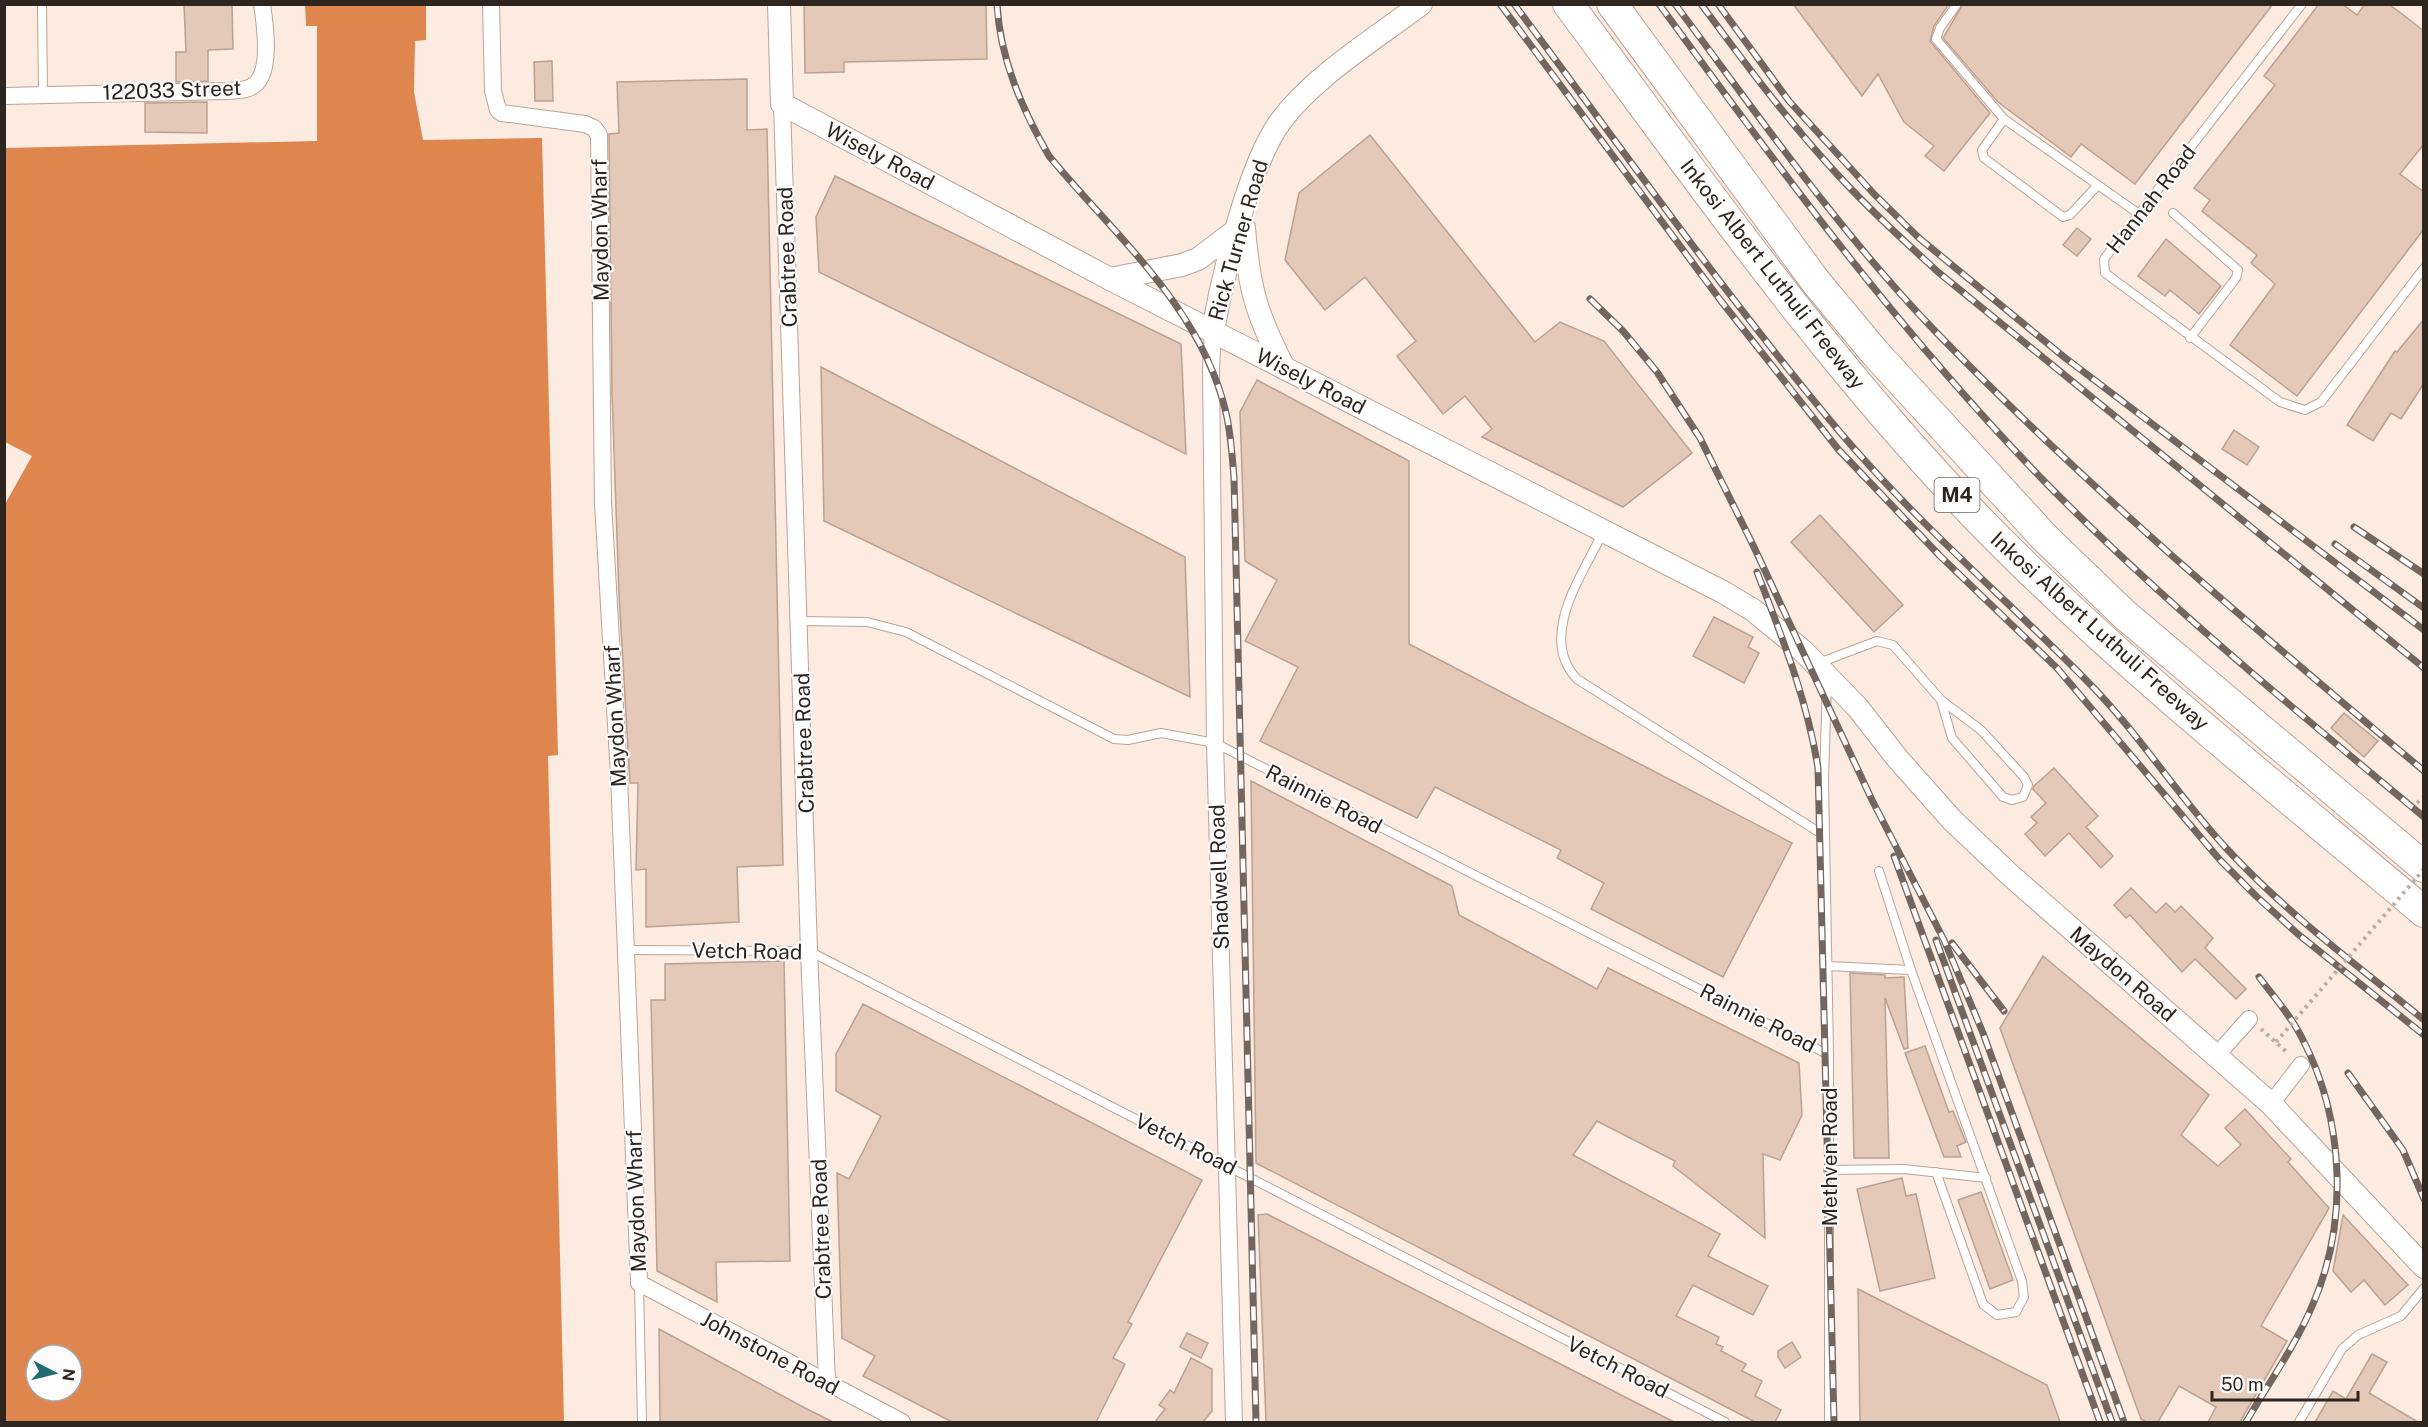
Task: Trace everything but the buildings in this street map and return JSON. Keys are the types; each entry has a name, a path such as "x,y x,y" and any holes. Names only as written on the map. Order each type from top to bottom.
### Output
{"highway":[{"name":"Inkosi Albert Luthuli Freeway","path":"1568,4 1813,333 1987,528 2062,602 2154,684 2424,912"},
{"name":"Inkosi Albert Luthuli Freeway","path":"1612,4 1824,291 1876,354 2045,538 2126,615 2424,868"}],"street":[{"name":"122033 Street","path":"4,96 227,91 254,86 260,80 266,58 262,4"},
{"name":"Maydon Wharf","path":"491,4 493,91 495,104 502,113 585,124 594,128 599,135 603,502 626,950 639,1283"},
{"path":"779,4 782,104"},
{"name":"Rick Turner Road","path":"1213,330 1219,297 1262,153 1281,122 1311,90 1420,4"},
{"name":"Wisely Road","path":"782,104 1110,279 1753,610 1781,631 1822,670"},
{"name":"Crabtree Road","path":"782,104 809,951 827,1382"},
{"path":"1110,279 1182,265 1198,259 1241,220"},
{"path":"1241,220 1254,303 1284,368"},
{"name":"Shadwell Road","path":"1213,330 1211,368 1215,743 1234,1422"},
{"name":"Maydon Road","path":"1822,670 1952,820 2009,874 2271,1104 2424,1267"},
{"path":"2217,1055 2249,1019"},
{"path":"2271,1104 2301,1065"},
{"name":"Johnstone Road","path":"639,1283 902,1422"}],"lane":[{"path":"42,4 44,95"},
{"path":"1957,4 1940,28 1936,39 2004,119 2139,214"},
{"name":"Hannah Road","path":"2302,4 2104,259 2103,269 2105,273 2190,338 2289,407 2305,410 2321,402 2424,268"},
{"path":"2004,119 1983,147 1981,155 2063,217 2070,216 2097,186"},
{"path":"2173,213 2238,270 2236,278 2190,338"},
{"path":"1603,531 1564,619 1560,639 1562,657 1568,669 1577,679 1825,836"},
{"name":"Rainnie Road","path":"800,621 867,622 906,632 1114,739 1128,740 1161,733 1215,743 1829,1055"},
{"path":"1822,670 1877,641 1888,642 1941,700 1981,730 2024,777 2028,785 2023,797 2012,800 2003,796 1961,750 1947,728 1941,700"},
{"name":"Methven Road","path":"1822,670 1829,1055 1829,1422"},
{"path":"1879,871 1911,970 1986,1178 2024,1292 2022,1306 2010,1315 1997,1315 1983,1304 1936,1172"},
{"name":"Vetch Road","path":"626,950 809,951 1725,1422"},
{"path":"1828,966 1911,970"},
{"path":"1828,1170 1897,1168 1986,1178"},
{"name":"Maydon Wharf","path":"639,1283 642,1422"},
{"path":"2299,1422 2342,1349 2358,1335 2400,1316 2424,1288"}],"path":[{"path":"2417,803 2424,798"},
{"path":"2276,1042 2424,868"}],"shaded area":[{"path":"305,5 426,5 426,40 415,41 414,92 423,140 542,138 558,755 548,756 564,1422 5,1422 4,506 32,456 5,442 5,148 317,141 317,26 306,26"}],"railway":[{"path":"997,4 1008,64 1021,102 1039,138 1049,156 1128,245 1177,307 1198,340 1214,375 1228,421 1234,477 1256,1422"},
{"path":"1500,4 1721,301 1838,449 1940,556 2057,668 2220,860 2299,935 2424,1035"},
{"path":"1514,4 1755,327 1868,464 2105,700 2191,807 2249,872 2322,938 2424,1020"},
{"path":"1659,4 1843,250 1991,425 2089,526 2182,612 2424,817"},
{"path":"1675,4 1832,212 1934,330 2051,446 2112,502 2235,611 2424,771"},
{"path":"1701,4 1766,90 1818,153 1886,224 1938,272 2424,668"},
{"path":"1718,4 1789,101 1875,195 1919,238 2064,357 2424,630"},
{"path":"1590,299 1623,331 1657,372 1700,438 1753,545 1872,800 1944,940 1983,1033 2124,1422"},
{"path":"2354,527 2424,574"},
{"path":"2335,544 2424,608"},
{"path":"1757,572 1800,693 1818,768 1834,1422"},
{"path":"1894,856 2100,1422"},
{"path":"1936,940 2112,1422"},
{"path":"1952,943 2004,1011"},
{"path":"2246,1422 2306,1319 2325,1272 2332,1239 2337,1171 2334,1137 2317,1071 2294,1023 2259,977"},
{"path":"2348,1073 2403,1150 2424,1199"}]}
